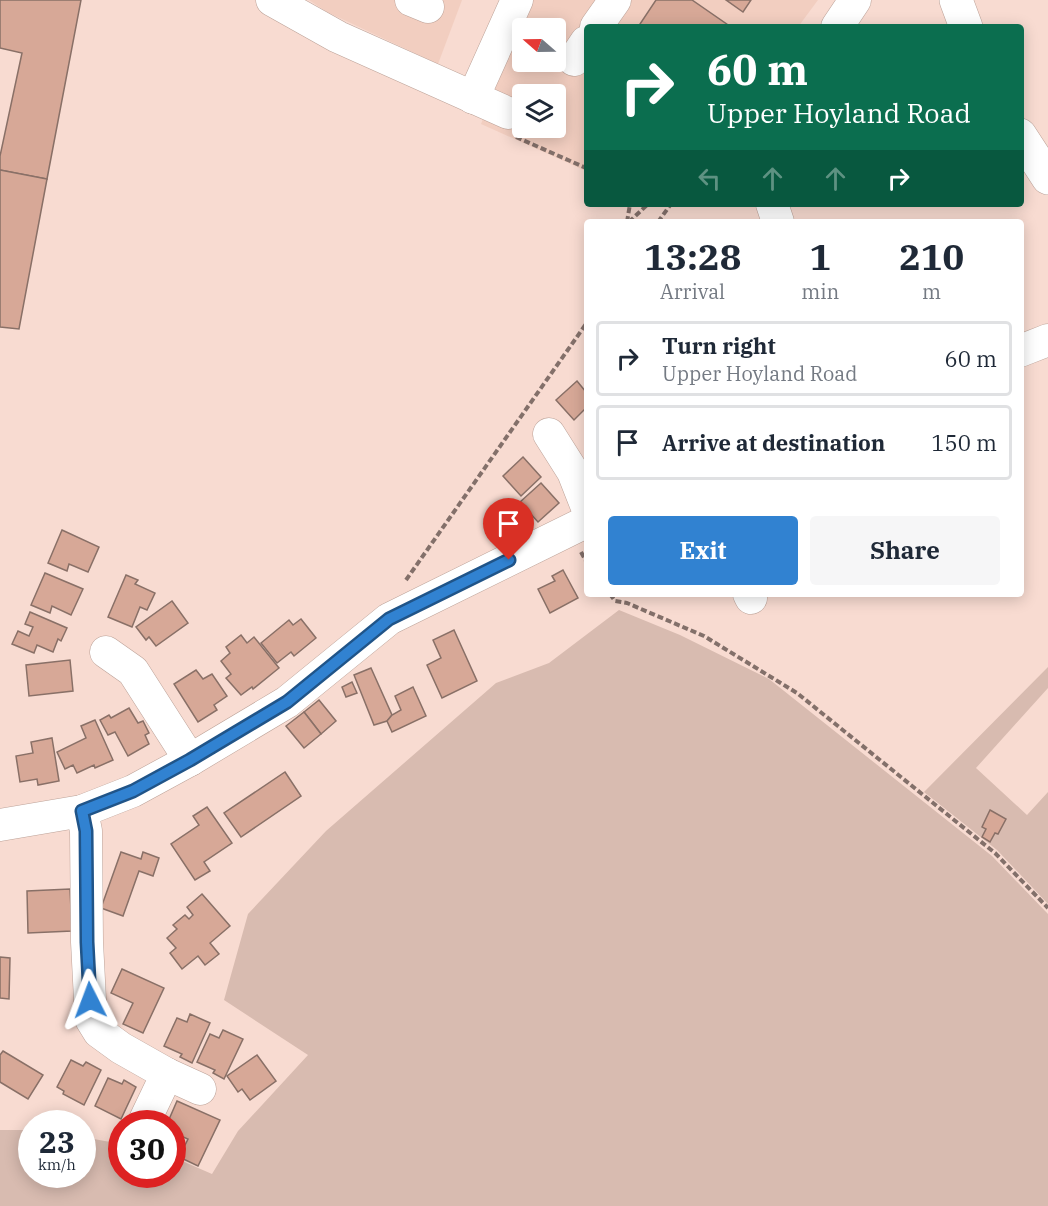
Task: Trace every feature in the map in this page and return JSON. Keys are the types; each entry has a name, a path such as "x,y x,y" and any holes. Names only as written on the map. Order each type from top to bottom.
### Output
{"main road":[{"path":"956,0 965,24"},
{"path":"1024,141 1048,178"}],"street":[{"path":"272,0 338,37 508,113"},
{"path":"473,98 517,0"},
{"path":"598,24 615,0"},
{"path":"839,24 855,0"},
{"path":"1024,349 1048,340"},
{"path":"549,434 573,472 584,500"},
{"path":"0,825 82,811 133,791 287,702 389,619 584,523"},
{"path":"106,652 133,671 190,760"},
{"path":"82,811 86,831 87,942 91,1019 99,1032 121,1048 167,1074 200,1089"},
{"path":"150,1110 167,1074"}],"path":[{"path":"508,113 510,134 584,167"},
{"path":"631,219 645,207"},
{"path":"389,619 397,593 584,327"},
{"path":"612,597 615,601 627,603 704,636 797,693 995,853 1048,908"}],"shaded area":[{"path":"309,0 462,0 438,64 327,12"},
{"path":"531,0 818,0 800,24 584,24 584,170 512,138 566,138 566,84 512,84 512,138 481,124 512,47 512,72 566,72 566,18 524,18"},
{"path":"619,610 680,635 769,679 992,856 1048,914 1048,1206 0,1206 0,1130 18,1130 18,1188 96,1188 96,1139 108,1142 108,1188 186,1188 186,1163 212,1174 238,1131 308,1055 224,1000 248,914 326,831 496,683 549,663"},
{"path":"1048,667 1048,688 976,768 1027,815 1048,792 1048,904 997,850 924,792"}],"building":[{"path":"0,0 81,0 47,179 0,170 0,156 22,53 0,48"},
{"path":"656,0 692,0 727,24 640,24"},
{"path":"726,0 751,0 743,12"},
{"path":"0,170 47,179 19,329 0,327"},
{"path":"577,381 584,390 584,410 574,420 556,400"},
{"path":"523,457 541,477 521,496 503,476"},
{"path":"541,483 559,503 538,522 520,502"},
{"path":"62,530 99,547 88,572 69,564 67,571 48,563"},
{"path":"563,570 578,598 550,613 538,589 555,581 552,576"},
{"path":"45,573 83,589 71,615 52,606 50,613 31,605"},
{"path":"126,575 138,580 135,584 155,593 147,610 140,607 132,627 108,617"},
{"path":"172,601 188,623 156,646 149,637 146,640 136,627"},
{"path":"30,612 67,628 61,641 58,639 53,652 37,645 34,653 12,644 18,631 29,636 33,627 25,624"},
{"path":"301,619 316,638 294,656 291,652 277,663 261,643 289,620 293,625"},
{"path":"454,630 477,681 442,698 427,665 441,658 433,640"},
{"path":"241,635 247,643 254,637 279,668 253,689 252,687 241,695 226,678 231,674 221,661 230,653 226,647"},
{"path":"70,660 73,691 29,696 26,665"},
{"path":"371,668 392,715 387,721 374,725 354,675"},
{"path":"196,670 203,679 212,674 227,696 214,705 217,710 198,722 174,684"},
{"path":"352,682 357,693 346,697 342,687"},
{"path":"413,687 426,716 392,732 387,721 401,710 395,696"},
{"path":"319,700 336,721 321,734 304,712"},
{"path":"129,708 138,723 143,721 149,733 145,735 149,744 128,756 115,732 108,735 100,720 109,715 111,718"},
{"path":"304,712 321,734 304,748 286,726"},
{"path":"95,720 113,760 77,773 73,765 65,769 57,752 86,738 81,726"},
{"path":"52,738 59,781 38,785 37,779 20,782 16,756 33,753 31,742"},
{"path":"285,772 301,796 241,837 224,813"},
{"path":"207,807 232,843 204,862 210,871 195,880 171,844 199,825 193,816"},
{"path":"990,810 1006,819 998,834 995,833 990,842 982,837 986,829 982,827"},
{"path":"121,852 141,859 143,852 159,858 153,876 139,871 123,916 101,908"},
{"path":"70,889 72,931 28,933 27,891"},
{"path":"202,894 230,926 210,943 219,954 205,965 198,956 182,969 170,953 176,948 167,938 177,929 173,925 185,915 189,919 193,915 187,907"},
{"path":"0,957 10,958 9,999 0,998"},
{"path":"122,969 164,988 143,1033 123,1024 133,1003 111,993"},
{"path":"190,1014 210,1023 192,1063 180,1057 182,1054 164,1046 177,1018 187,1022"},
{"path":"223,1030 243,1039 224,1079 213,1073 215,1070 197,1062 210,1034 219,1038"},
{"path":"3,1051 43,1075 28,1099 0,1082 0,1055"},
{"path":"257,1055 276,1081 250,1100 242,1089 238,1092 227,1076"},
{"path":"71,1060 83,1066 86,1062 101,1070 84,1105 63,1094 64,1091 57,1087"},
{"path":"108,1078 122,1084 124,1080 136,1087 125,1110 108,1110 108,1112 95,1106"},
{"path":"177,1101 220,1120 198,1166 186,1160 188,1139 186,1138 186,1110 173,1110"}],"route":[{"path":"90,1000 86,831 82,811 133,791 190,760 287,702 389,619 509,560"}]}
